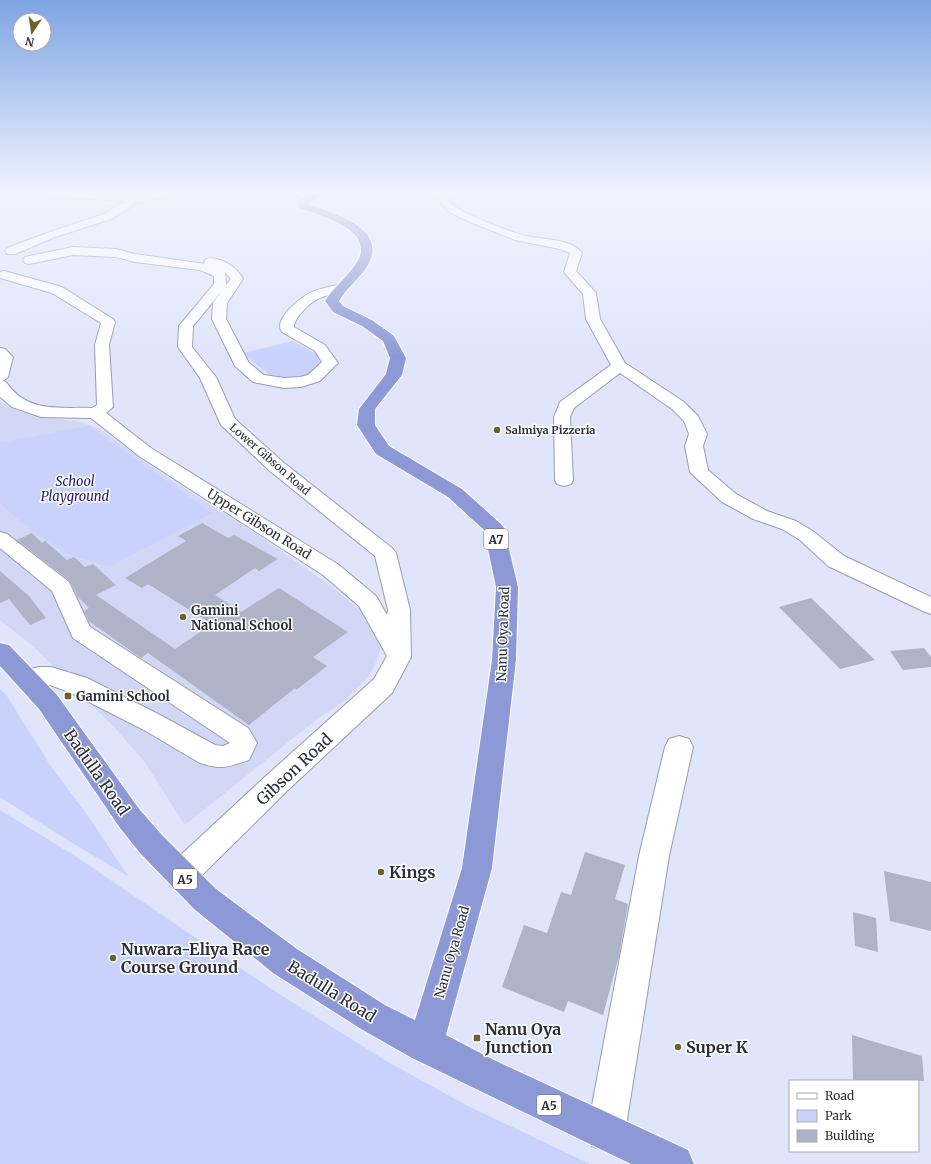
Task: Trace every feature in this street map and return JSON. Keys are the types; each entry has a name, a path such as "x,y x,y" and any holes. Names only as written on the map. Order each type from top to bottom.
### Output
{"highway":[{"path":"338,289 366,259 368,247"},
{"name":"Nanu Oya Road","path":"338,289 332,301 338,309 367,323 389,340 398,358 394,375 367,409 366,425 382,450 456,493 494,528 507,587 504,660 477,868 425,1045"},
{"name":"Badulla Road","path":"0,651 48,702 130,819 181,875 205,899 285,961 373,1017 425,1045 674,1164"}],"street":[{"path":"567,247 574,250 576,253 570,272 589,293 593,319 619,366 683,410 692,420 698,434 694,446 699,472 729,498 760,515 789,525 801,532 836,561 931,606"},
{"path":"6,250 30,260"},
{"name":"Lower Gibson Road","path":"2,276 30,260 73,251 116,253 135,258 202,267 220,274 220,285 186,326 185,346 208,377 227,421 277,467 385,553 399,610 399,657"},
{"path":"116,253 213,262 223,265 235,274 237,280 220,303 219,319 242,366 259,379 284,383 301,382 314,378 330,363 320,348 287,329 286,322 292,314 313,296 338,289"},
{"path":"0,385 2,391 18,403 41,412 95,413 105,407 102,345 108,322 57,290 2,276"},
{"path":"0,352 4,357 0,377"},
{"path":"564,480 562,417 566,406 619,366"},
{"name":"Upper Gibson Road","path":"95,413 145,452 331,570 368,600 399,657"},
{"path":"0,538 61,587 81,632 239,735 244,743 239,752 234,754 223,757 210,755 153,723 78,685 51,676 26,678"},
{"name":"Gibson Road","path":"181,875 383,686 399,657"},
{"path":"606,1132 654,856 679,747"}],"shaded area":[{"name":"Gamini National School","path":"0,402 15,410 34,416 80,422 98,428 171,480 246,527 328,584 364,613 378,636 381,649 375,664 368,677 347,699 317,719 185,825 144,761 115,728 33,646 0,620"}],"green space":[{"path":"293,341 317,355 321,366 303,379 272,377 242,353"},
{"name":"School Playground","path":"88,426 212,513 109,567 66,553 32,531 0,503 0,443"},
{"path":"0,689 7,696 50,765 91,820 128,876 67,840 0,797"},
{"name":"Nuwara-Eliya Race Course Ground","path":"0,810 75,856 276,992 388,1062 468,1106 590,1164 0,1164"}],"building":[{"path":"202,523 228,538 234,535 278,559 259,571 255,568 215,595 241,612 279,588 348,632 313,657 327,666 296,690 295,688 249,725 148,653 141,658 89,621 84,611 89,608 78,597 70,581 17,540 32,533 42,543 45,541 67,560 74,557 85,567 93,564 116,585 96,595 175,649 212,624 148,584 142,588 125,578 186,541 178,536"},
{"path":"0,571 29,596 46,618 30,625 9,599 0,603"},
{"path":"811,598 875,660 840,669 779,607"},
{"path":"924,648 931,657 931,667 903,670 890,651"},
{"path":"585,852 625,865 615,899 628,904 619,956 603,1015 568,1001 564,1012 502,987 524,925 547,933 561,892 571,895"},
{"path":"884,871 931,882 931,931 890,921"},
{"path":"853,912 876,918 878,952 855,946"},
{"path":"852,1035 922,1056 924,1081 853,1080"}],"place":[{"name":"Salmiya Pizzeria","path":"497,430"},
{"name":"Gamini National School","path":"183,617"},
{"name":"Gamini School","path":"68,696"},
{"name":"Kings","path":"381,872"},
{"name":"Nuwara-Eliya Race Course Ground","path":"113,958"},
{"name":"Nanu Oya Junction","path":"477,1038"},
{"name":"Super K","path":"678,1047"}]}
